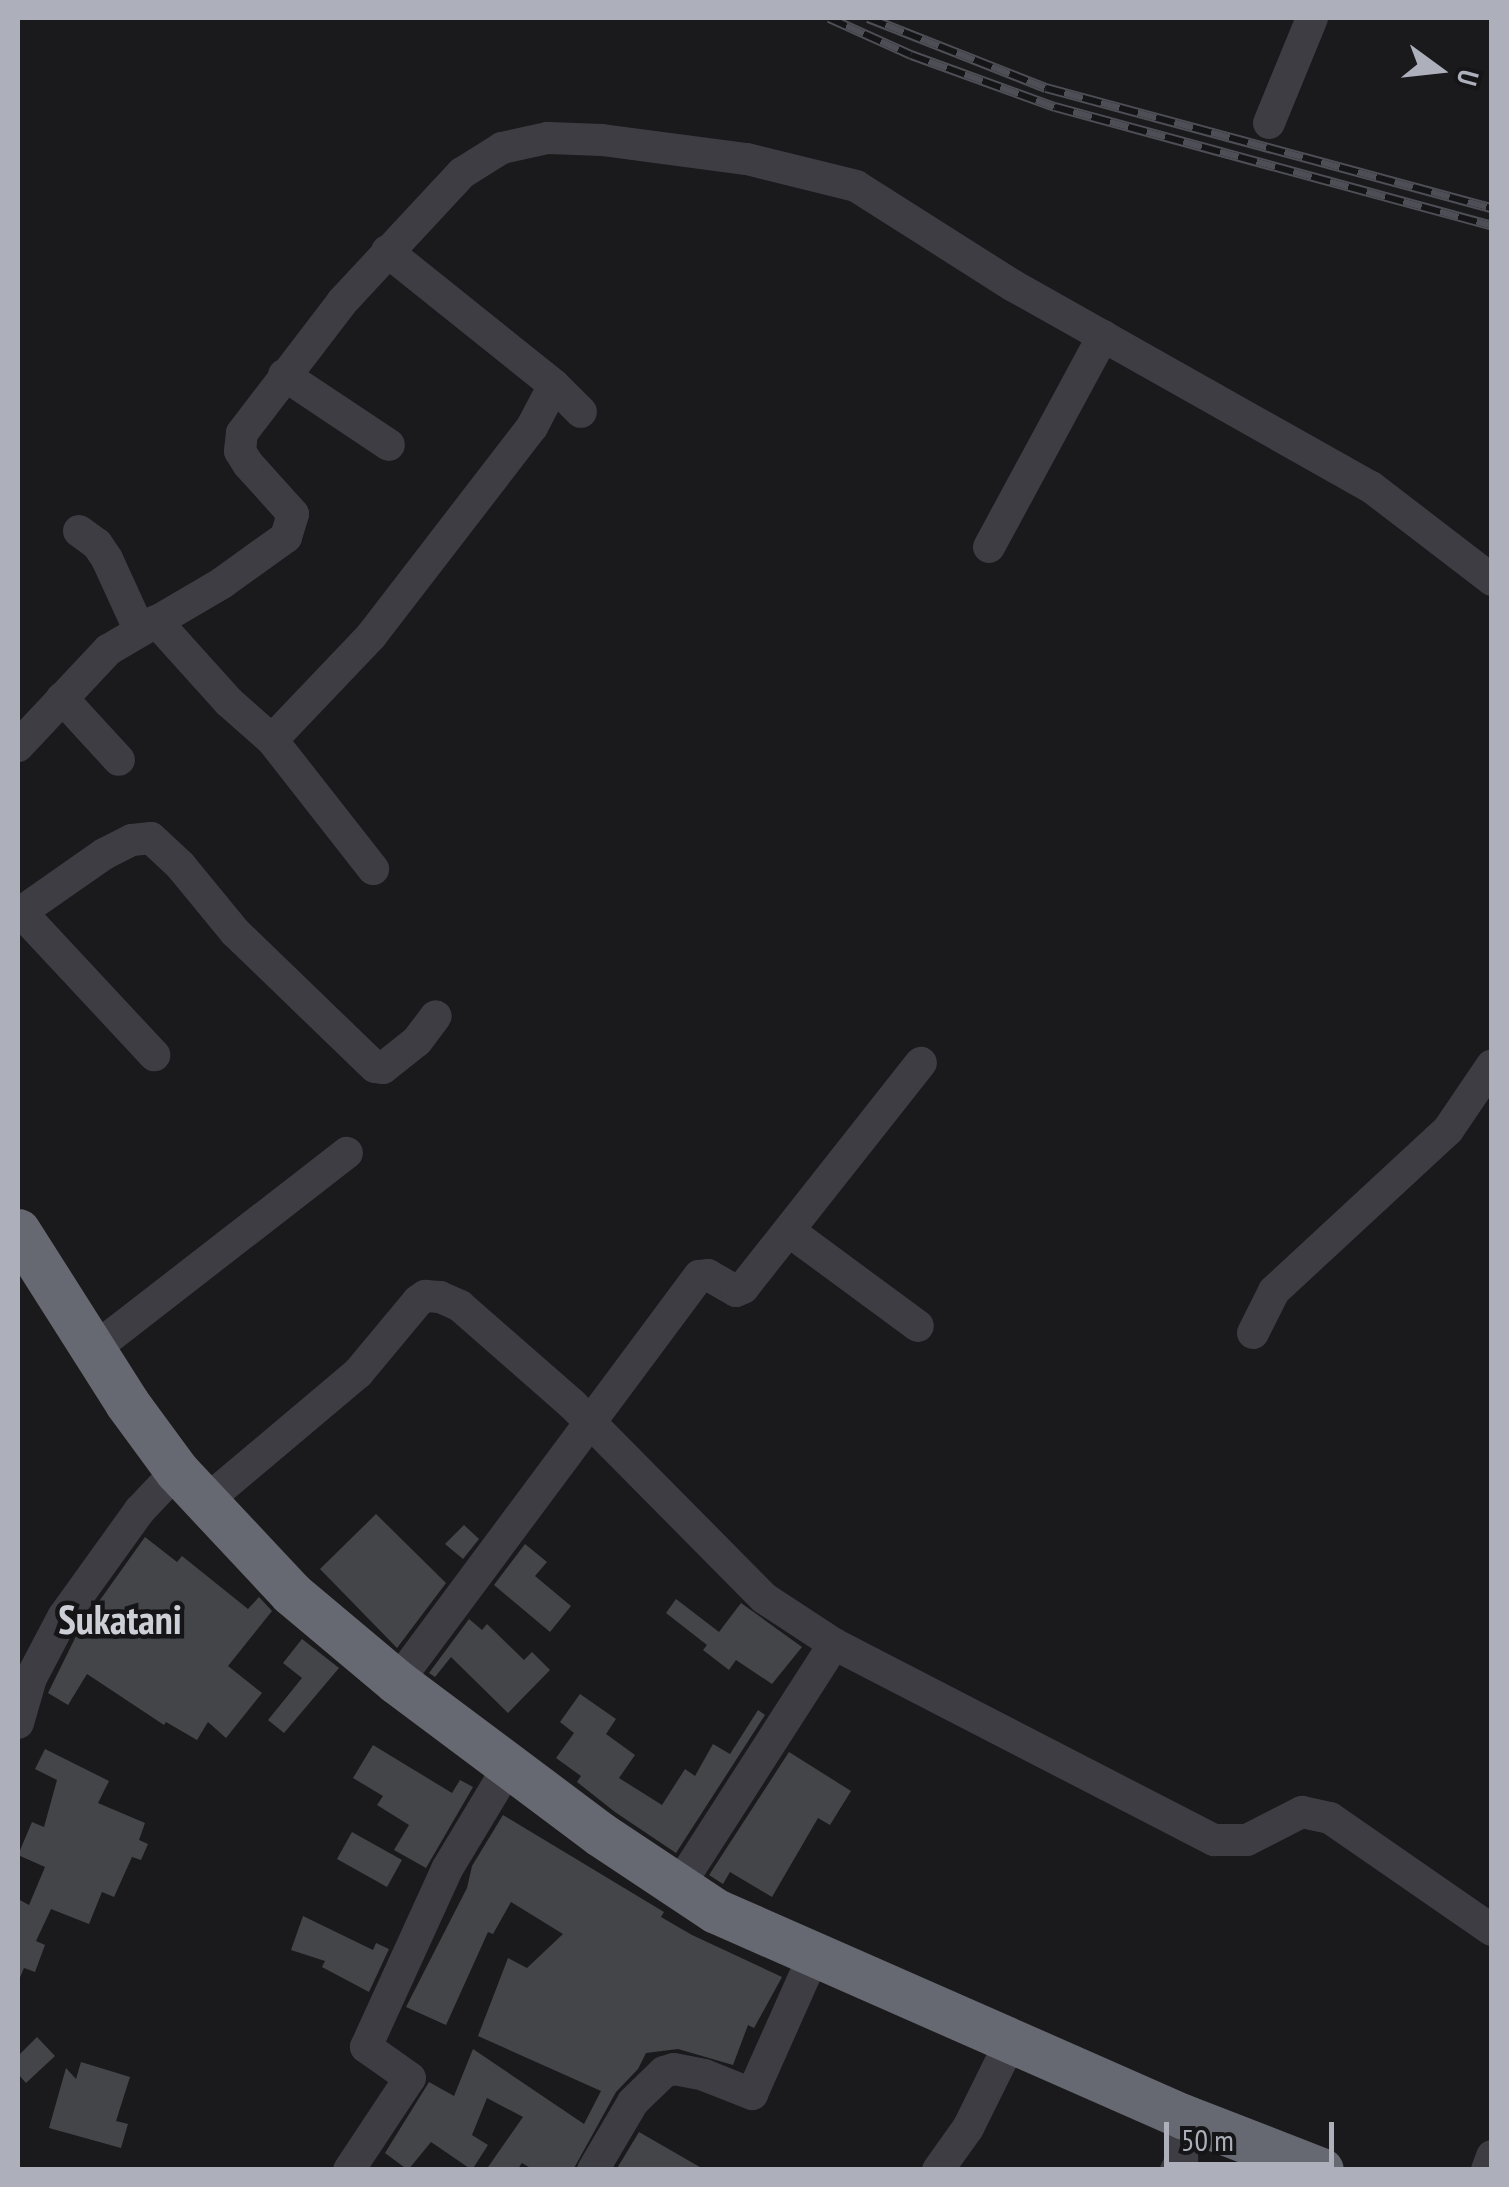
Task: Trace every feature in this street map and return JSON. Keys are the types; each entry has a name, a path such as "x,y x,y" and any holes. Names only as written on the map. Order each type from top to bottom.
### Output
{"highway":[{"path":"18,1231 94,1350 191,1486 291,1593 397,1682 600,1834 716,1911 1182,2116 1321,2170"}],"street":[{"path":"1269,123 1312,18"},
{"path":"18,746 108,650 262,558 290,531 293,514 288,504 248,464 238,442 284,375 387,250 462,174 493,153 548,138 602,140 747,159 856,186 1103,336 1371,487 1492,580"},
{"path":"387,250 554,385 581,412"},
{"path":"989,547 1103,336"},
{"path":"284,375 389,444"},
{"path":"272,740 371,636 532,427 554,385"},
{"path":"79,532 97,544 147,625 272,740 373,869"},
{"path":"62,698 119,760"},
{"path":"154,1054 19,911 104,854 132,840 151,838 180,864 234,932 375,1068 383,1068 417,1041 436,1016"},
{"path":"397,1682 699,1276 708,1274 740,1290 921,1063"},
{"path":"1253,1333 1274,1291 1448,1130 1492,1065"},
{"path":"94,1350 347,1154"},
{"path":"789,1232 918,1326"},
{"path":"18,1724 31,1678 64,1617 140,1510 191,1486 358,1373 425,1296 460,1306 592,1423 764,1598 834,1644 1214,1840 1247,1840 1302,1812 1330,1818 1492,1930"},
{"path":"678,1887 834,1644"},
{"path":"349,2170 410,2078 366,2048 447,1868 510,1764"},
{"path":"593,2170 634,2102 664,2072 690,2071 751,2095 814,1955"},
{"path":"938,2170 968,2128 1011,2041"},
{"path":"1176,2170 1182,2160 1182,2116"},
{"path":"1487,2170 1492,2156"}],"building":[{"path":"376,1514 446,1583 397,1648 320,1569"},
{"path":"464,1525 479,1539 463,1559 445,1544"},
{"path":"145,1537 177,1562 182,1556 248,1609 259,1597 272,1611 228,1666 262,1693 226,1738 208,1722 197,1740 166,1722 164,1725 87,1674 68,1705 48,1693 80,1628"},
{"path":"525,1544 547,1562 535,1576 571,1606 550,1632 494,1585"},
{"path":"676,1599 719,1632 741,1603 802,1647 772,1684 736,1660 729,1670 703,1650 707,1645 666,1613"},
{"path":"469,1619 482,1630 487,1624 524,1660 532,1652 550,1670 508,1713 451,1657 435,1677 429,1673"},
{"path":"302,1639 339,1668 284,1733 268,1720 302,1678 283,1663"},
{"path":"580,1694 616,1719 606,1734 635,1755 619,1778 662,1805 685,1769 695,1776 713,1744 730,1754 758,1710 765,1715 676,1853 577,1782 581,1776 556,1758 574,1733 560,1722"},
{"path":"373,1745 452,1793 460,1780 473,1787 426,1868 394,1850 409,1825 377,1805 383,1796 353,1778"},
{"path":"45,1749 109,1781 98,1803 145,1823 139,1840 148,1844 141,1860 132,1857 114,1897 102,1892 89,1924 51,1909 36,1941 45,1945 35,1972 24,1968 18,1982 18,1899 29,1905 45,1867 18,1855 32,1822 44,1827 57,1780 35,1769"},
{"path":"789,1752 851,1791 830,1825 818,1818 772,1897 730,1872 723,1884 709,1875"},
{"path":"503,1815 664,1912 661,1917 692,1935 782,1977 754,2028 748,2025 733,2065 678,2049 646,2053 638,2069 616,2092 573,2170 534,2170 522,2163 517,2170 486,2170 523,2117 487,2098 472,2135 488,2145 472,2170 431,2142 408,2170 385,2153 429,2082 454,2096 473,2049 584,2124 601,2091 478,2036 508,1958 527,1968 563,1934 511,1902 493,1934 488,1932 446,2025 406,2007 467,1888 472,1866"},
{"path":"352,1832 402,1860 387,1887 337,1859"},
{"path":"303,1916 373,1950 376,1943 389,1949 369,1992 322,1967 325,1961 291,1950"},
{"path":"37,2037 55,2056 26,2083 18,2074 18,2056"},
{"path":"81,2062 130,2077 116,2121 128,2124 121,2148 49,2128 66,2068 76,2079"},
{"path":"639,2132 705,2170 616,2170"}],"railway":[{"path":"829,18 911,55 1055,107 1492,226"},
{"path":"868,18 1046,88 1492,208"}],"district":[{"name":"Sukatani","path":"120,1619"}]}
